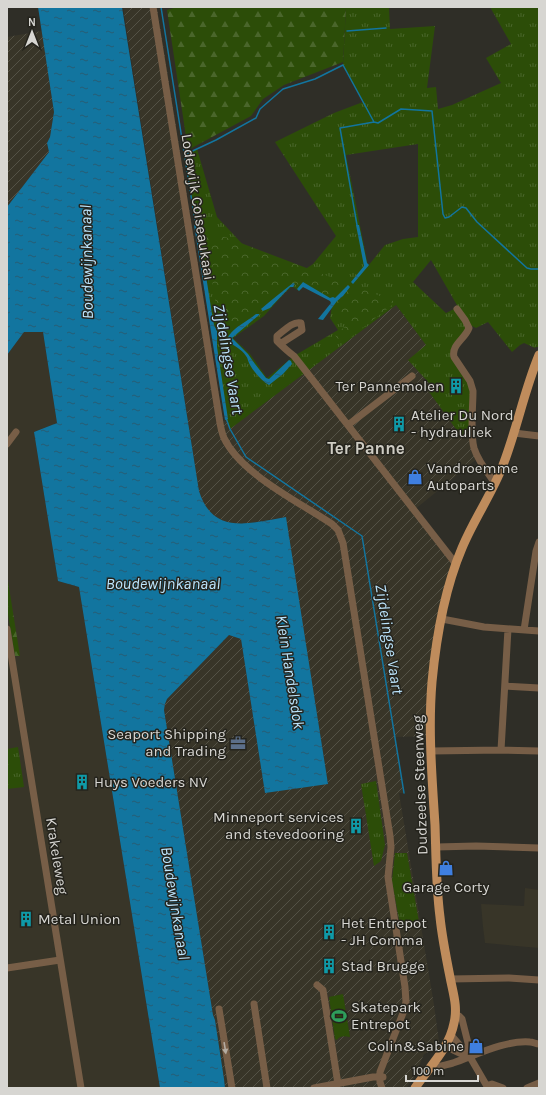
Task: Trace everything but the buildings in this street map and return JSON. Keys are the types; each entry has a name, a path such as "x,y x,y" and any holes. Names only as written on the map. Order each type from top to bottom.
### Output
{"main road":[{"name":"Dudzeelse Steenweg","path":"415,1088 445,1046 451,1035 456,1015 455,996 450,979 439,914 430,736 432,683 436,652 451,579 456,564 473,523 502,467 539,355"}],"street":[{"name":"Lodewijk Coiseaukaai","path":"153,7 219,417 224,438 241,462 273,486 332,524 338,530 344,544 390,836 391,847 388,877 405,987 405,1007 380,1072 382,1077 382,1088"},
{"path":"457,309 469,328 467,333 454,348 453,353 472,385 472,438 474,448 480,463 495,483"},
{"path":"280,344 294,356 456,564"},
{"path":"348,425 412,376"},
{"path":"7,444 16,432"},
{"path":"514,433 539,436"},
{"path":"524,630 539,542"},
{"path":"442,619 484,627 539,631"},
{"name":"Krakeleweg","path":"7,629 81,1088"},
{"path":"501,750 508,629"},
{"path":"505,686 539,688"},
{"path":"431,751 539,751"},
{"path":"436,847 476,846 539,848"},
{"path":"7,968 60,960"},
{"path":"450,979 509,978 539,980"},
{"path":"317,985 323,990 338,1084"},
{"path":"254,1004 267,1088"},
{"path":"219,1009 232,1088"},
{"name":"Dudzeelse Steenweg","path":"456,1015 462,1019 469,1047 468,1055"},
{"name":"Dudzeelse Steenweg","path":"451,1035 468,1055 487,1087"},
{"path":"429,1068 436,1068 468,1055 511,1044 530,1042 539,1044"},
{"path":"445,1046 468,1055"},
{"path":"314,1088 382,1077 388,1088"},
{"path":"487,1087 492,1084 503,1088"},
{"path":"527,1088 539,1084"}],"shaded area":[{"path":"123,7 157,7 223,421 227,420 230,428 396,305 427,345 409,360 429,383 461,436 472,428 478,458 414,510 453,562 446,586 430,736 395,737 404,793 399,793 439,1042 433,1050 424,1054 414,1078 406,1088 225,1088 164,710 167,699 229,635 241,639 265,793 328,783 285,517 250,523 237,524 225,522 208,510 202,501 199,491"},
{"path":"42,31 54,112 50,137 47,143 49,152 7,207 7,37"},
{"path":"24,332 43,332 57,423 34,432 58,581 79,587 160,1088 7,1088 7,355"},
{"path":"525,888 539,890 539,948 485,943 481,904 524,906"}],"green space":[{"path":"177,7 346,7 343,62 284,85 263,99 251,116 188,150 167,10"},
{"path":"346,7 389,7 390,29 435,26 427,88 436,87 438,109 452,105 501,83 486,58 511,44 490,7 539,7 539,345 535,348 524,343 512,352 488,322 476,328 468,324 453,353 470,381 472,428 461,436 427,389 429,383 408,360 426,345 396,305 230,429 227,420 184,155 197,149 217,217 281,285 313,264 336,236 275,142 334,113 363,102 343,65","holes":["418,144 418,237 403,239 385,245 368,266 346,155","431,260 458,307 446,313 413,282","290,287 293,287 299,291 303,287 333,301 330,318 338,330 294,356 267,378 250,354 233,338 264,316"]},
{"path":"204,229 396,302 342,344 335,335 348,324 335,306 337,304 303,284 294,285 229,340 221,338"},
{"path":"7,575 20,656 15,656 7,608"},
{"path":"18,747 24,787 7,789 7,749"},
{"path":"376,781 385,845 381,861 374,866 361,784"},
{"path":"395,853 407,853 419,922 400,925 392,881"},
{"name":"Skatepark Entrepot","path":"343,994 350,1037 344,1036 338,1038 337,1040 335,1039 329,997"}],"water":[{"name":"Boudewijnkanaal","path":"38,7 122,7 199,491 205,505 213,515 223,521 246,523 286,517 328,784 265,793 241,639 229,635 167,699 164,710 225,1088 160,1088 79,587 58,581 34,432 57,423 43,332 24,332 7,355 7,207 49,152 47,143 50,137 54,112"},
{"path":"194,225 198,225 212,314 217,331 217,347 228,419 225,420 224,414"},
{"path":"356,225 359,225 367,263 369,265 353,284 351,282 364,266"},
{"path":"303,282 330,298 335,298 348,285 350,287 323,320 318,319 331,303 330,301 303,287 299,291 297,289"},
{"path":"293,283 295,284 293,287 290,287 270,308 263,311 261,309 273,299"},
{"path":"256,314 259,315 232,338 248,354 266,378 269,379 289,360 291,361 292,364 283,374 269,385 254,371 240,349 227,340 235,329"}],"waterway":[{"name":"Zijdelingse Vaart","path":"161,7 196,227"},
{"path":"347,31 386,28"},
{"path":"184,155 216,140 256,118 260,109 283,89 315,79 343,65 374,122 378,123 401,109 432,111 443,214 445,218 449,217 462,207 466,208 477,222 527,268 539,269"},
{"path":"357,225 340,128 374,122"},
{"name":"Zijdelingse Vaart","path":"226,418 230,429 246,457 362,536 404,793"}],"place":[{"name":"Ter Pannemolen","path":"456,386"},
{"name":"Atelier Du Nord - hydrauliek","path":"399,424"},
{"name":"Vandroemme Autoparts","path":"415,477"},
{"name":"Seaport Shipping and Trading","path":"238,743"},
{"name":"Huys Voeders NV","path":"82,782"},
{"name":"Minneport services and stevedooring","path":"356,826"},
{"name":"Garage Corty","path":"446,868"},
{"name":"Metal Union","path":"26,919"},
{"name":"Het Entrepot - JH Comma","path":"329,932"},
{"name":"Stad Brugge","path":"329,966"},
{"name":"Skatepark Entrepot","path":"339,1016"},
{"name":"Colin&Sabine","path":"476,1046"}],"district":[{"name":"Ter Panne","path":"366,448"}],"water label":[{"name":"Klein Handelsdok","path":"291,672"}]}
